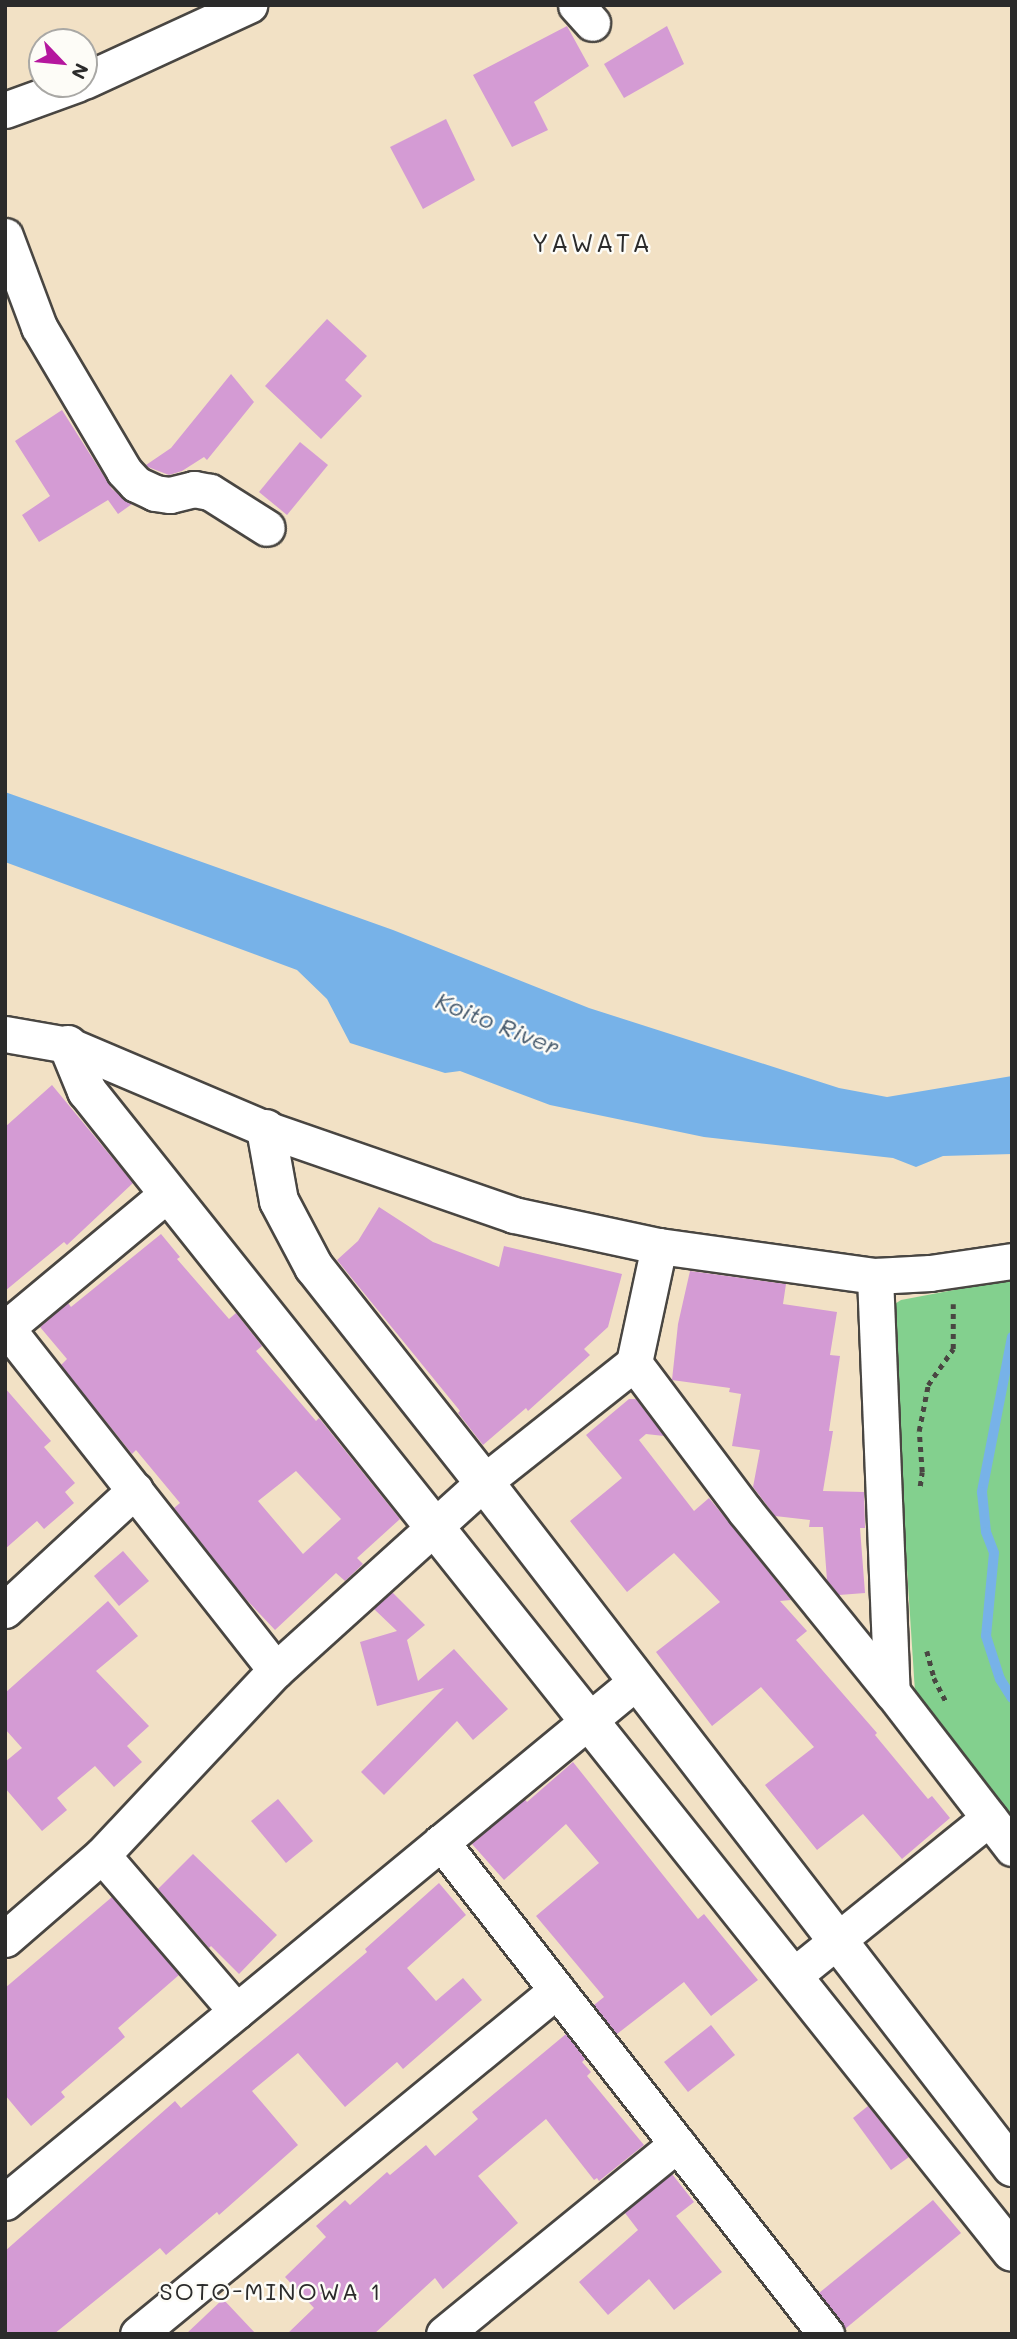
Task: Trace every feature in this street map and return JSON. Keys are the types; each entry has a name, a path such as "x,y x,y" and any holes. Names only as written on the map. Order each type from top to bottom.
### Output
{"street":[{"path":"98,75 249,5"},
{"path":"5,110 39,98"},
{"path":"5,236 39,327 124,471 136,484 155,494 170,495 194,489 210,492 267,528"},
{"path":"5,1034 68,1045 267,1129 514,1215 659,1246 875,1276 930,1273 1012,1261"},
{"path":"68,1045 87,1091 1012,2252"},
{"path":"267,1129 279,1201 314,1268 638,1680 1012,2168"},
{"path":"168,1193 6,1327 276,1670"},
{"path":"5,1939 102,1855 276,1670 484,1482 635,1363 659,1246"},
{"path":"875,1276 892,1692"},
{"path":"635,1363 746,1513 892,1692 1012,1848"},
{"path":"5,1610 135,1490"},
{"path":"5,2202 638,1680"},
{"path":"792,1977 989,1818"},
{"path":"441,1842 825,2334"},
{"path":"102,1855 236,2011"},
{"path":"138,2334 557,1990"},
{"path":"444,2334 677,2144"}],"path":[{"path":"918,1499 922,1472 919,1431 928,1385 953,1349 953,1290"},
{"path":"925,1641 934,1678 950,1710"}],"green space":[{"path":"1012,1279 1012,1819 915,1692 890,1307 901,1300"}],"water":[{"name":"Koito River","path":"5,792 393,930 589,1008 839,1088 887,1097 1012,1076 1012,1154 943,1156 916,1167 893,1158 704,1137 550,1105 460,1071 445,1073 350,1043 327,999 297,970 5,862"}],"building":[{"path":"567,26 589,66 534,102 548,130 512,147 473,75"},
{"path":"667,26 684,64 624,98 604,64"},
{"path":"446,119 475,180 423,209 390,147"},
{"path":"327,319 367,356 345,380 362,396 321,439 265,386"},
{"path":"231,374 254,402 207,460 204,457 182,471 169,475 148,467 146,465 171,448"},
{"path":"62,410 112,489 132,504 118,514 108,500 39,542 22,515 50,496 15,441"},
{"path":"300,442 328,465 287,515 259,492"},
{"path":"52,1085 133,1183 67,1245 64,1242 5,1291 5,1127"},
{"path":"379,1207 433,1242 499,1267 504,1246 622,1274 608,1327 584,1349 590,1355 528,1411 526,1408 483,1445 458,1413 460,1411 337,1260 358,1241"},
{"path":"161,1234 180,1257 177,1259 229,1319 236,1313 262,1346 256,1351 316,1421 319,1418 400,1519 357,1558 363,1564 345,1581 336,1573 275,1630 244,1597 174,1508 180,1503 136,1450 132,1454 61,1365 67,1359 40,1327 68,1303 71,1307","holes":["296,1471 341,1519 303,1554 258,1501"]},
{"path":"690,1271 786,1284 783,1304 837,1312 830,1355 840,1356 829,1431 833,1431 823,1491 864,1492 865,1528 860,1528 865,1593 839,1595 827,1580 823,1527 809,1527 810,1520 775,1516 753,1487 760,1450 732,1446 741,1394 729,1392 730,1388 672,1380 678,1324"},
{"path":"5,1388 51,1441 44,1447 75,1483 65,1492 74,1503 44,1529 37,1521 5,1549"},
{"path":"629,1399 636,1399 664,1436 646,1434 639,1440 694,1511 709,1498 791,1600 780,1601 807,1631 796,1640 877,1733 875,1735 928,1799 932,1796 950,1818 902,1859 863,1814 817,1850 765,1785 814,1747 761,1687 712,1726 656,1652 720,1602 674,1553 627,1592 570,1521 622,1478 586,1435"},
{"path":"123,1551 149,1581 119,1606 94,1576"},
{"path":"392,1592 425,1625 407,1640 418,1681 454,1649 508,1709 473,1740 457,1721 384,1795 361,1772 444,1688 377,1706 360,1642 397,1631 374,1609"},
{"path":"108,1601 138,1636 96,1671 149,1726 127,1746 142,1762 114,1787 95,1766 57,1798 67,1810 42,1831 5,1788 5,1762 22,1748 5,1729 5,1693"},
{"path":"573,1762 698,1919 704,1914 758,1980 711,2016 684,1982 617,2034 594,2005 604,1997 536,1916 599,1863 566,1824 504,1880 472,1844"},
{"path":"278,1799 313,1841 286,1863 251,1821"},
{"path":"193,1854 277,1935 239,1974 211,1946 209,1948 158,1889"},
{"path":"439,1883 466,1915 407,1968 436,2001 463,1978 482,2000 403,2069 397,2062 345,2107 298,2053 252,2091 298,2145 219,2215 217,2212 166,2255 160,2248 54,2334 5,2334 5,2251 175,2101 181,2108 294,2014 367,1952 365,1949"},
{"path":"112,1897 179,1975 118,2028 125,2037 61,2092 65,2097 31,2126 5,2095 5,1988"},
{"path":"711,2025 735,2055 688,2092 664,2062"},
{"path":"566,2034 585,2059 582,2062 591,2072 587,2076 644,2145 599,2181 597,2178 594,2180 546,2119 478,2176 518,2223 443,2289 435,2278 374,2334 287,2334 314,2308 285,2277 326,2237 316,2226 345,2200 350,2205 387,2172 390,2175 426,2145 435,2156 478,2119 472,2112"},
{"path":"868,2106 909,2157 891,2170 853,2118"},
{"path":"672,2174 694,2202 676,2216 722,2272 674,2310 649,2279 608,2315 579,2282 638,2230 625,2213"},
{"path":"933,2200 961,2233 845,2329 819,2293"},
{"path":"223,2299 256,2334 186,2334"}],"waterway":[{"path":"1012,1337 982,1492 986,1532 994,1553 986,1636 1000,1679 1012,1698"}],"district":[{"name":"YAWATA","path":"592,243"},
{"name":"SOTO-MINOWA 1","path":"271,2291"}]}
